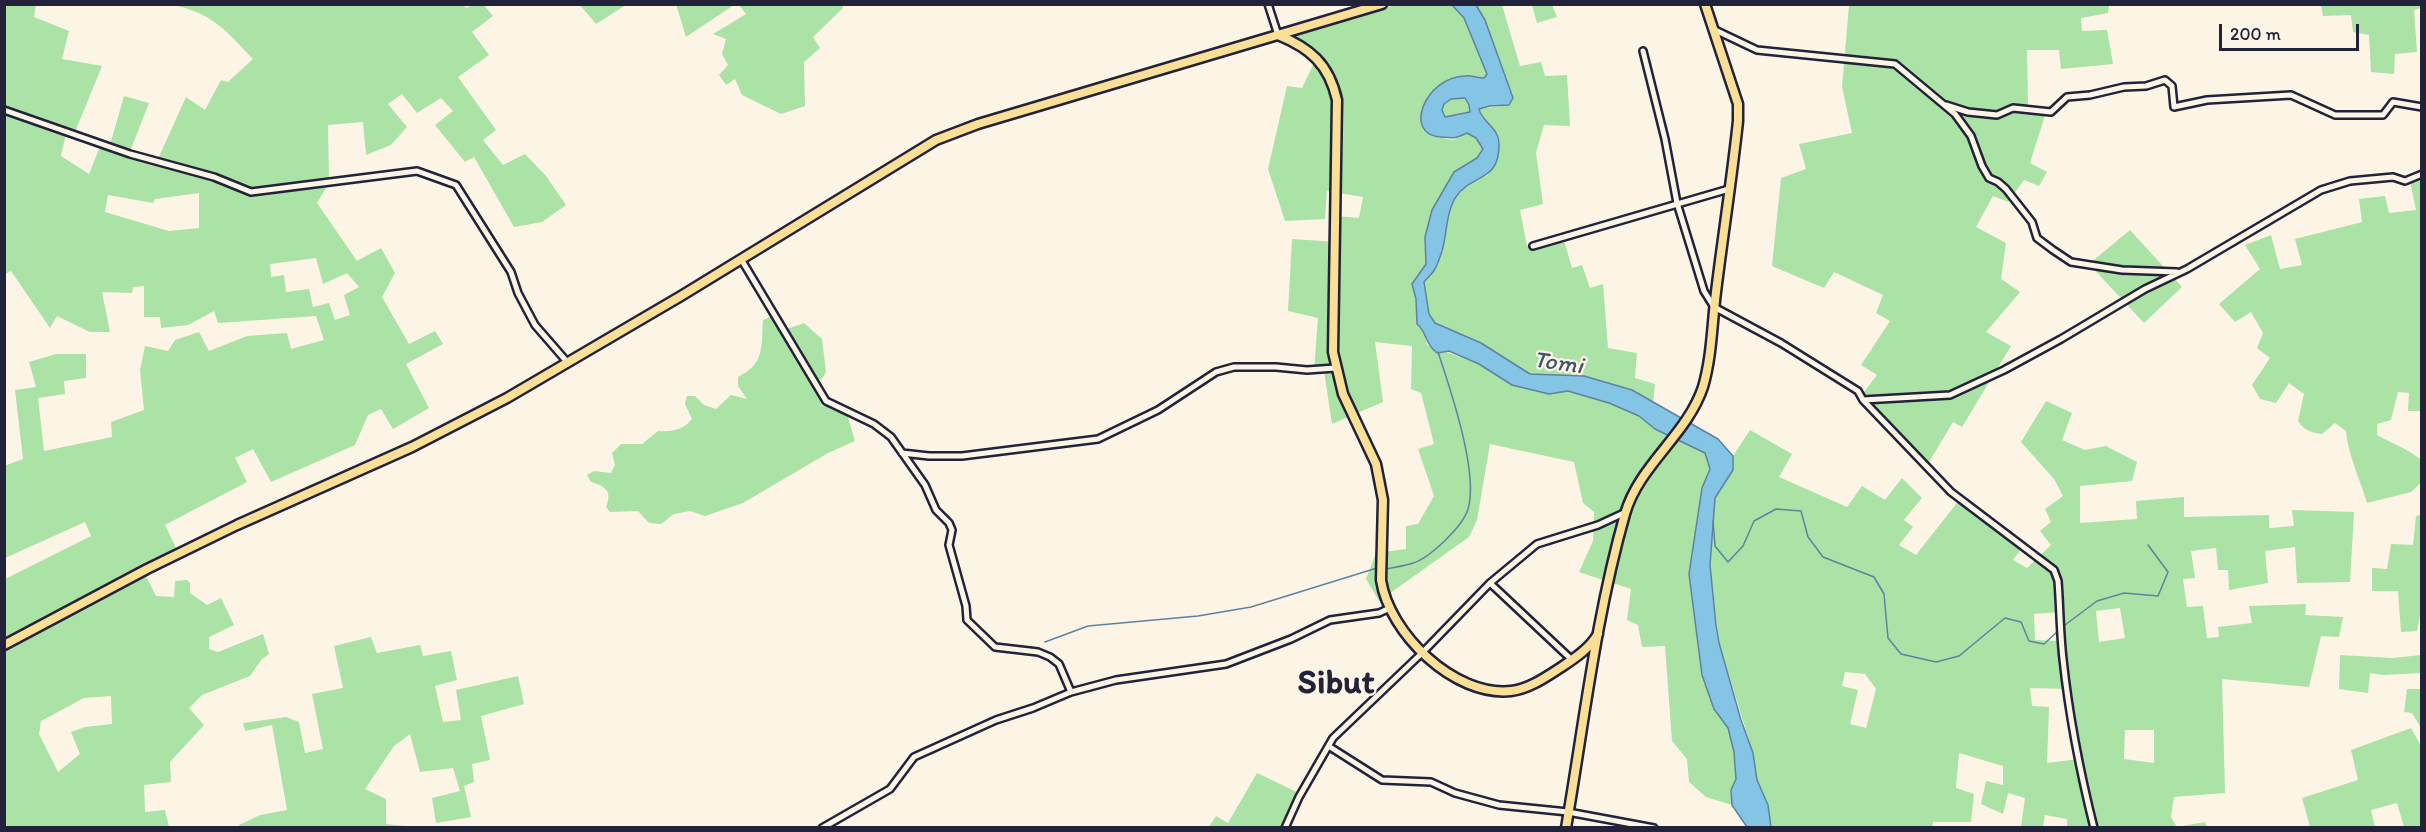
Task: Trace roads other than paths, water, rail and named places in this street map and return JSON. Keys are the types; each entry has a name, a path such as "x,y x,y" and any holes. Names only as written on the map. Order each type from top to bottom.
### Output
{"main road":[{"path":"4,645 226,530 411,447 507,398 741,259 918,150 956,131 1382,4"},
{"path":"1566,828 1598,634 1626,512 1650,468 1686,420 1702,388 1712,343 1714,307 1738,121 1738,104 1705,4"},
{"path":"1278,35 1298,42 1324,67 1333,83 1337,100 1333,343 1335,368 1343,394 1376,464 1383,500 1381,580 1396,620 1423,652 1459,682 1474,688 1500,692 1514,691 1529,686 1572,660 1592,644 1598,634"}],"street":[{"path":"1268,4 1278,35"},
{"path":"1713,29 1757,50 1895,64 1955,114 1971,136 1989,178 2006,189 2032,222 2037,238 2052,250 2071,262 2122,270 2179,272"},
{"path":"1643,51 1665,140 1677,203 1704,291 1714,307 1816,364 1858,391 1863,400 1951,492 2054,570 2058,581 2063,662 2070,711 2080,771 2094,828"},
{"path":"1931,96 1946,105 1968,112 1997,115 2013,108 2050,112 2067,97 2124,87 2146,86 2165,80 2172,86 2174,107 2207,100 2292,95 2335,115 2383,115 2393,102 2421,107"},
{"path":"4,110 130,154 214,177 251,192 417,171 456,185 511,272 518,293 536,325 568,363"},
{"path":"1863,400 1950,395 2004,370 2321,190 2350,181 2392,177 2405,181 2421,174"},
{"path":"1533,246 1729,189"},
{"path":"741,259 826,401 874,424 891,437 926,485 936,510 949,523 952,530 949,545 966,606 967,620 995,647 1038,652 1050,657 1059,664 1071,692"},
{"path":"902,453 962,456 1098,439 1158,410 1216,372 1234,367 1307,370 1335,368"},
{"path":"1285,828 1299,797 1330,747 1333,738 1423,652 1490,583 1538,544 1598,525 1626,512"},
{"path":"1490,583 1572,660"},
{"path":"822,828 890,789 915,757 996,720 1071,692 1116,680 1226,664 1291,639 1330,620 1379,613 1390,608"},
{"path":"1330,747 1382,780 1431,783 1455,793 1499,805 1568,812 1654,828"}],"water":[{"path":"1452,5 1476,5 1485,20 1513,98 1509,105 1479,109 1496,133 1499,143 1498,156 1490,171 1462,189 1453,203 1439,259 1434,270 1424,282 1429,314 1435,323 1481,343 1530,374 1584,376 1632,390 1718,439 1733,456 1733,470 1715,498 1710,565 1716,625 1741,720 1753,753 1757,780 1768,805 1771,827 1747,827 1732,805 1731,790 1736,779 1734,752 1728,728 1714,709 1702,675 1689,574 1702,488 1710,469 1705,453 1655,429 1639,416 1609,403 1568,391 1549,394 1512,385 1479,364 1449,351 1437,353 1417,324 1416,299 1412,284 1426,264 1425,237 1432,210 1454,172 1477,158 1483,149 1476,138 1467,133 1452,138 1429,134 1423,127 1421,117 1423,106 1439,86 1451,79 1467,76 1484,78 1487,74 1464,18","holes":["1465,98 1470,112 1445,117 1442,110 1444,104 1451,99"]}],"waterway":[{"path":"1386,569 1413,563 1428,555 1460,524 1468,509 1470,474 1467,453 1456,408 1438,352"},
{"path":"1713,521 1715,546 1728,562 1743,546 1754,521 1776,509 1801,511 1808,537 1823,557 1874,577 1884,594 1888,638 1901,654 1936,662 1959,656 2005,618 2021,622 2029,641 2044,644 2058,631"},
{"path":"2061,628 2097,601 2124,593 2158,596 2168,572 2148,545"},
{"path":"1045,642 1088,626 1198,616 1251,607 1377,568"}],"district":[{"name":"Sibut","path":"1336,684"}],"water label":[{"name":"Tomi","path":"1558,364"}]}
